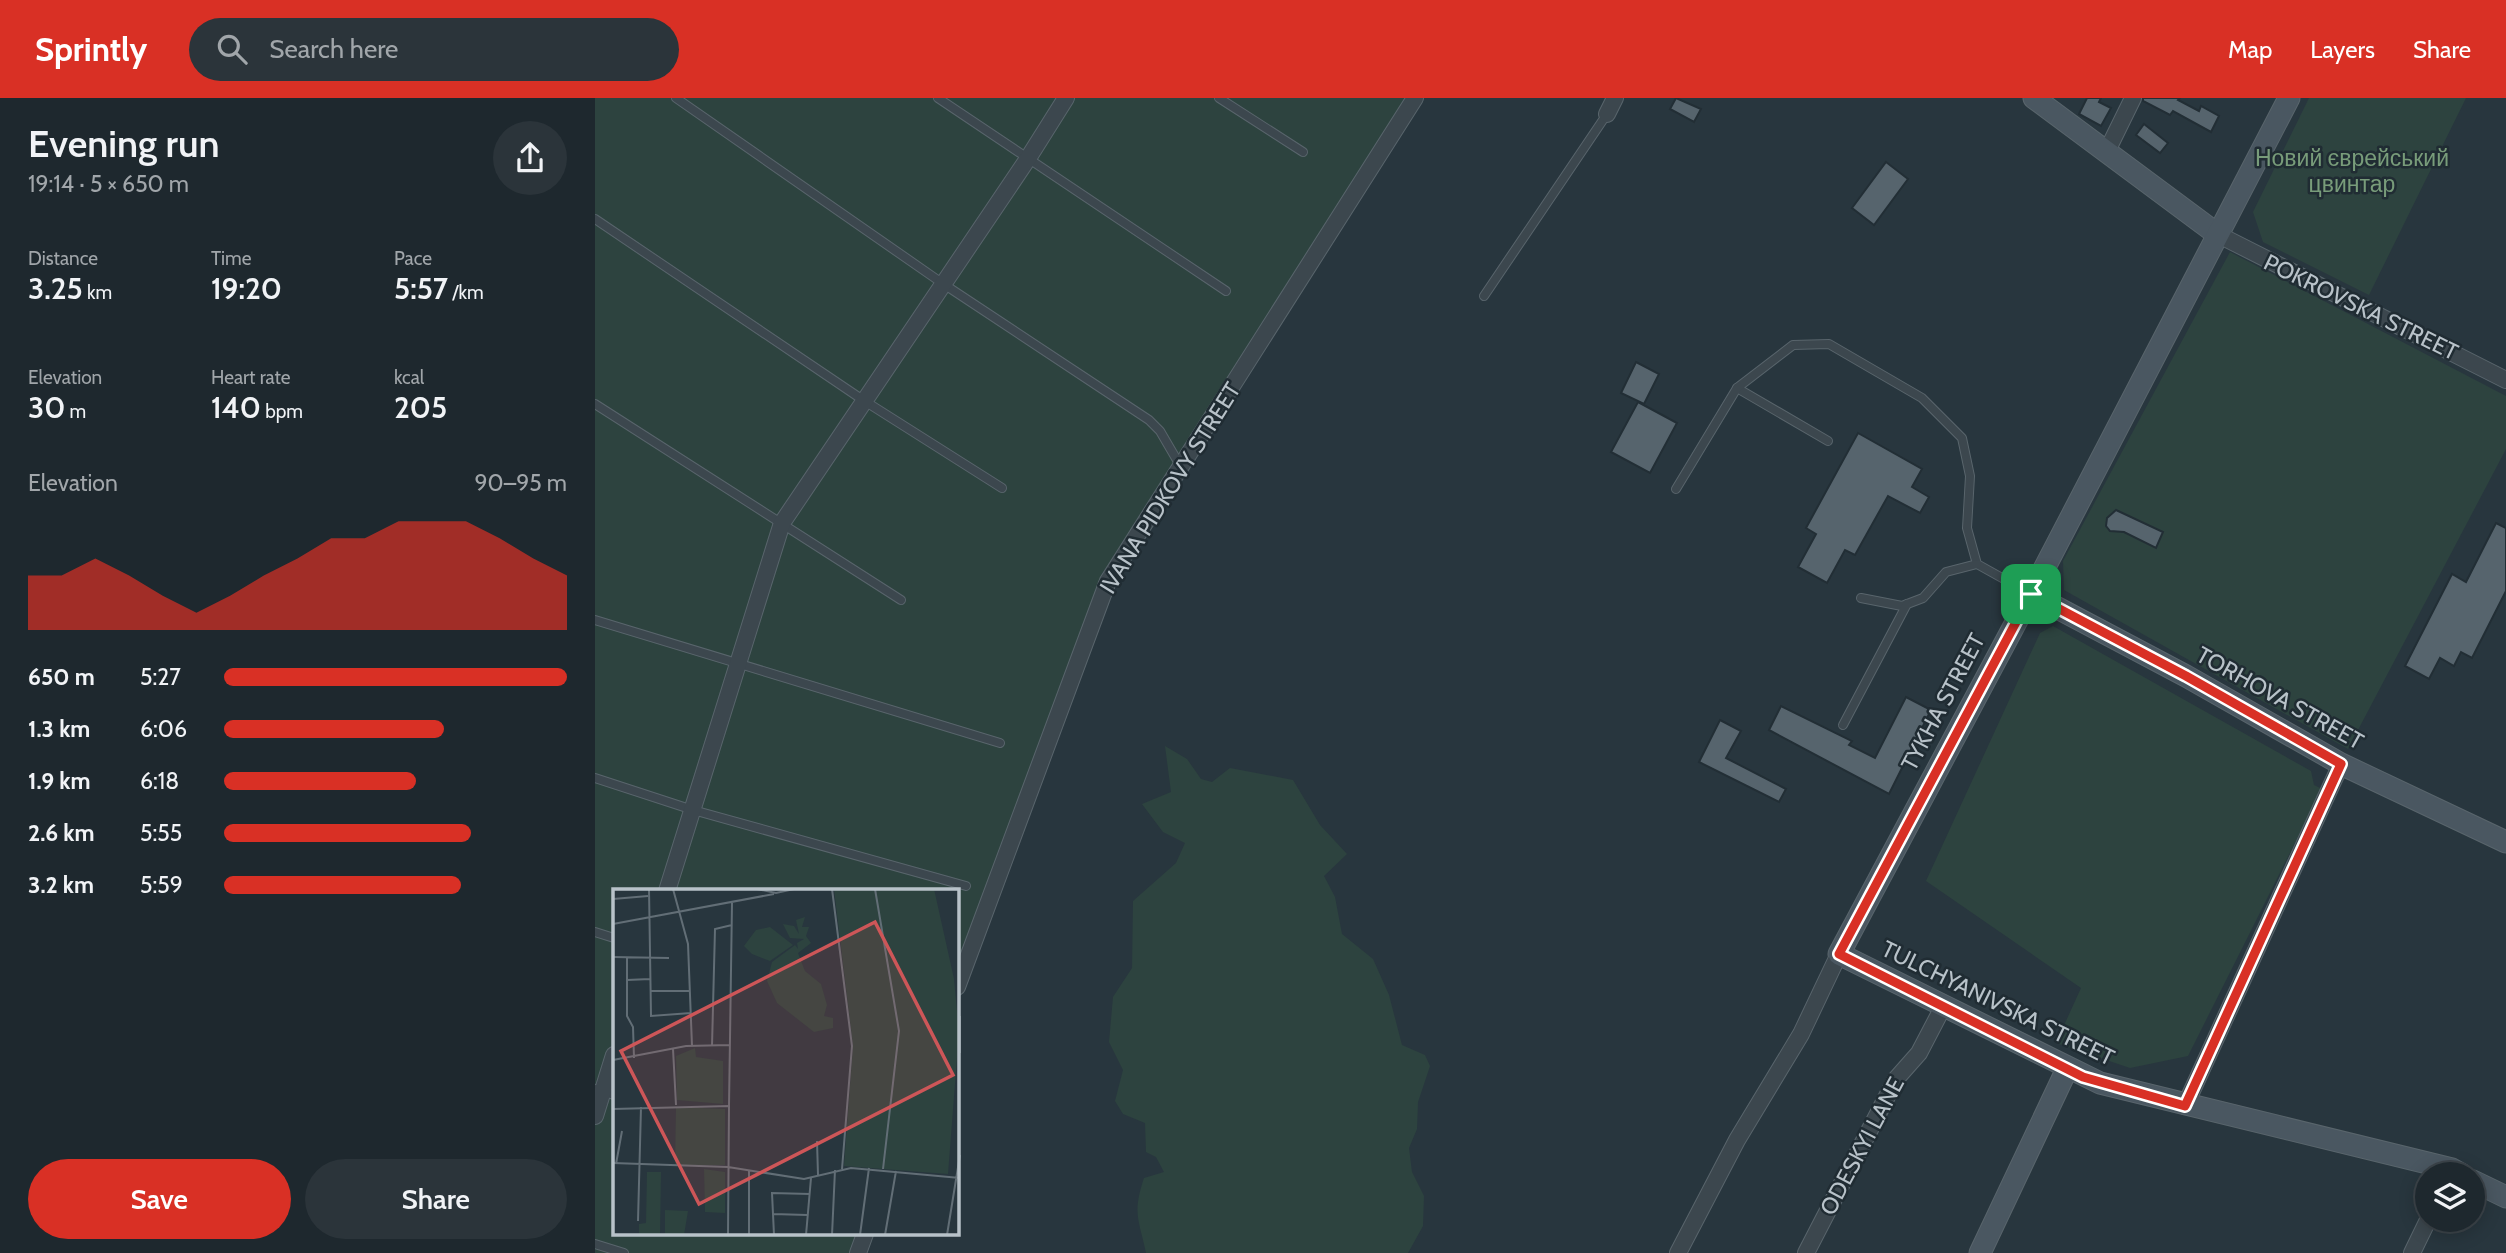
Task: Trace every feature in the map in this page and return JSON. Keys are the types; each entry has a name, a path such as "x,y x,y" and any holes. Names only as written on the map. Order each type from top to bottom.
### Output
{"main road":[{"path":"2034,98 2217,233"},
{"name":"TYKHA STREET","path":"1839,954 2031,594 2288,98"},
{"name":"TORHOVA STREET","path":"2031,594 2186,676 2341,764 2506,842"},
{"name":"TULCHYANIVSKA STREET","path":"1839,954 2100,1083 2415,1163"},
{"path":"1980,1253 2067,1069"},
{"path":"2485,1187 2506,1197"}],"street":[{"path":"668,889 782,523 1066,98"},
{"name":"IVANA PIDKOVY STREET","path":"959,982 1108,581 1415,98"},
{"path":"1607,114 1615,98"},
{"path":"2107,151 2133,98"},
{"name":"POKROVSKA STREET","path":"2217,233 2506,380"},
{"path":"2185,1106 2341,764"},
{"name":"TYKHA STREET","path":"1678,1253 1737,1140 1801,1034 1839,954"},
{"name":"ODESKYI LANE","path":"1806,1253 1896,1079 1919,1053 1943,1007"},
{"path":"595,1116 613,1059"},
{"path":"2412,1253 2422,1232"},
{"path":"858,1253 864,1236"}],"lane":[{"path":"675,98 942,283 1149,420 1160,431 1181,467"},
{"path":"938,98 1226,291"},
{"path":"1219,98 1303,152"},
{"path":"1484,296 1607,114"},
{"path":"595,219 863,400 1002,488"},
{"path":"1677,489 1737,388 1793,345 1829,344 1922,398 1962,438 1970,476 1967,528 1977,564"},
{"path":"1737,388 1828,441"},
{"path":"595,404 901,600"},
{"path":"1861,598 1907,604 1923,598 1946,572 1977,564 2031,594"},
{"path":"1843,725 1907,604"},
{"path":"595,620 1000,743"},
{"path":"595,778 693,810 966,886"},
{"path":"595,932 613,938"},
{"path":"595,1244 624,1253"}],"green space":[{"path":"595,98 1408,98 1102,574 959,960 959,889 613,889 613,1236 857,1236 850,1253 595,1253"},
{"name":"Новий єврейський цвинтар","path":"2309,98 2466,98 2369,295 2263,242 2253,212"},
{"path":"2230,252 2506,396 2506,449 2348,749 2064,590 2063,561"},
{"path":"2053,626 2311,771 2314,785 2322,789 2188,1056 2130,1068 2056,1043 2081,988 1926,881 2040,633"},
{"path":"1165,746 1187,759 1201,779 1212,782 1230,768 1293,780 1320,825 1347,854 1324,876 1335,897 1342,934 1373,959 1389,995 1402,1045 1425,1055 1430,1066 1418,1102 1417,1129 1409,1148 1412,1172 1424,1196 1423,1226 1408,1253 1146,1253 1138,1216 1140,1190 1144,1178 1164,1172 1156,1157 1146,1152 1145,1123 1123,1114 1115,1101 1123,1070 1109,1042 1113,997 1132,968 1133,901 1176,863 1185,843 1163,832 1142,804 1171,792"}],"building":[{"path":"1676,98 1701,109 1694,122 1670,109"},
{"path":"2087,98 2101,98 2099,102 2111,108 2101,126 2079,114"},
{"path":"2143,98 2180,98 2178,100 2199,111 2201,106 2219,116 2211,132 2173,111 2170,115 2143,101"},
{"path":"2144,124 2168,143 2160,153 2136,135"},
{"path":"1886,162 1908,179 1874,225 1852,208"},
{"path":"1636,362 1659,374 1644,404 1621,393"},
{"path":"1638,402 1677,423 1650,473 1611,452"},
{"path":"1858,433 1922,469 1912,487 1929,497 1920,513 1888,496 1855,555 1845,550 1827,583 1798,567 1816,534 1806,528"},
{"path":"2116,510 2163,532 2156,548 2124,532 2110,531 2106,526 2107,518"},
{"path":"2496,523 2506,528 2506,591 2472,658 2461,652 2454,666 2440,658 2429,679 2405,666 2452,574 2466,582"},
{"path":"1906,697 1931,710 1889,794 1769,730 1781,706 1852,741 1849,745 1875,758"},
{"path":"1720,720 1741,731 1726,758 1786,789 1779,802 1699,762"}],"route":[{"path":"2031,594 2186,676 2341,764 2185,1106 2117,1089 2083,1077 1839,954 2031,594"}]}
